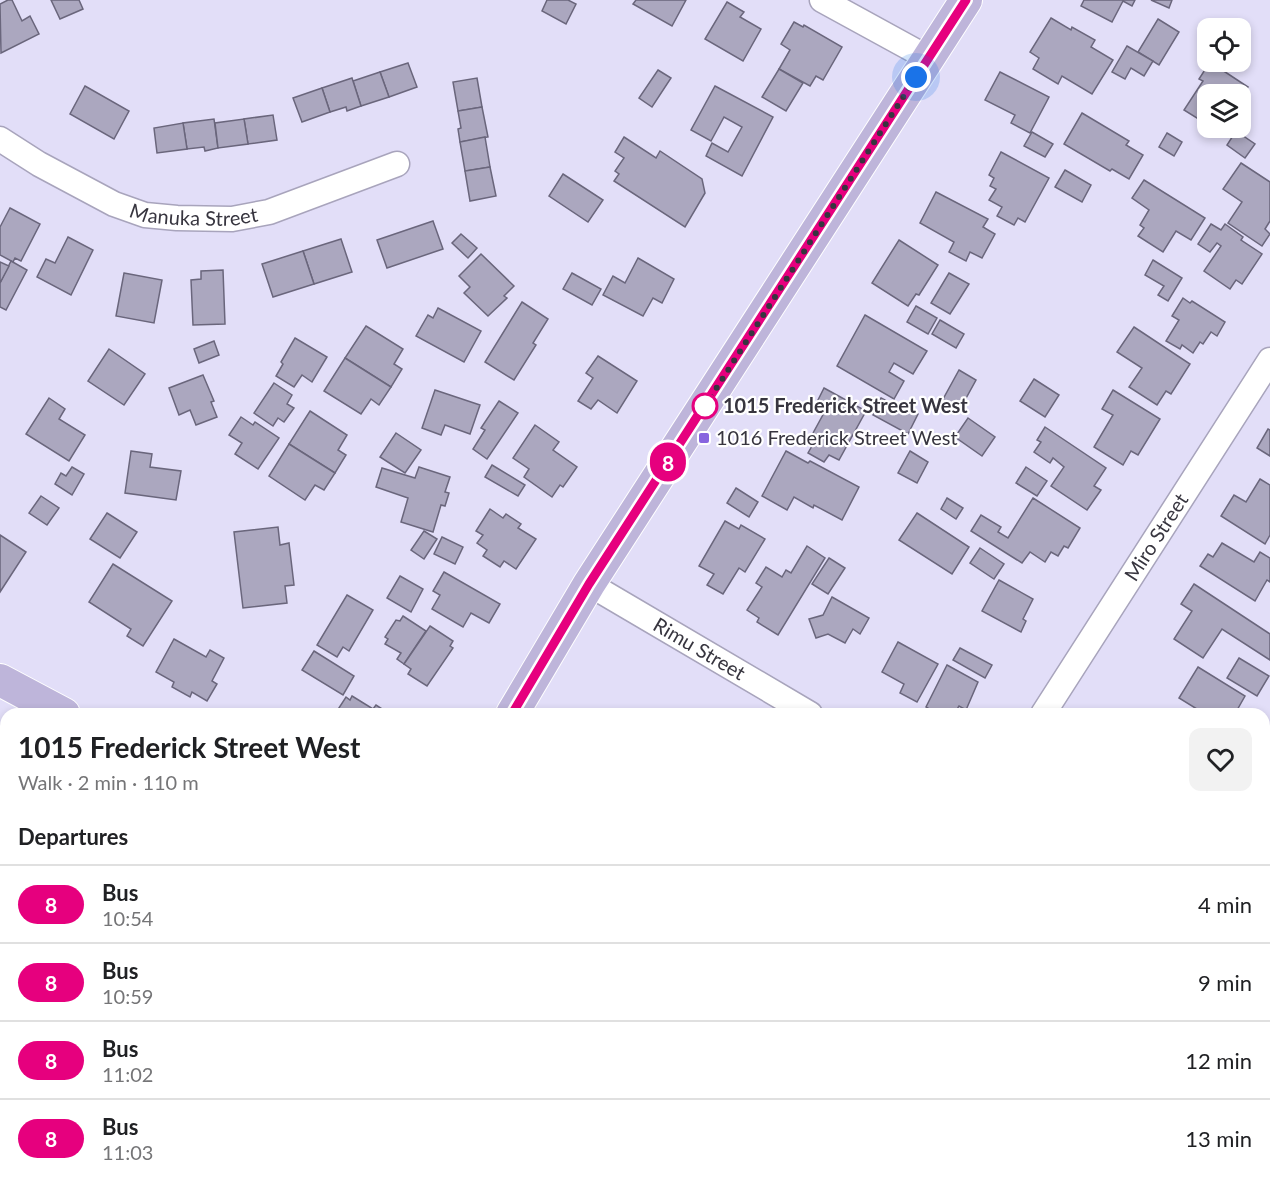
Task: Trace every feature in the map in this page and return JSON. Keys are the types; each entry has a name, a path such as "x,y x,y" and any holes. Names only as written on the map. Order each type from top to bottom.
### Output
{"main road":[{"path":"516,708 589,584 966,0"},
{"path":"0,680 53,708"}],"street":[{"path":"822,0 928,58"},
{"name":"Manuka Street","path":"0,139 39,164 114,204 145,215 177,218 232,219 269,212 397,164"},
{"name":"Miro Street","path":"1047,708 1270,360"},
{"name":"Rimu Street","path":"589,584 800,708"}],"building":[{"path":"12,0 22,21 30,16 39,34 1,53 0,4"},
{"path":"51,0 79,0 83,9 60,19"},
{"path":"547,0 568,0 576,4 566,24 542,11"},
{"path":"636,0 686,0 672,26 633,4"},
{"path":"1084,0 1135,0 1132,6 1123,1 1112,22 1081,6"},
{"path":"1151,0 1172,0 1169,8"},
{"path":"727,2 744,12 740,17 761,29 743,61 705,39"},
{"path":"1051,18 1095,40 1091,47 1113,60 1092,94 1062,76 1058,84 1033,69 1039,58 1030,52"},
{"path":"1158,19 1179,32 1159,65 1138,52"},
{"path":"794,22 803,27 804,25 842,47 823,80 816,76 810,86 779,69 790,50 781,44"},
{"path":"1127,46 1153,61 1144,76 1131,68 1125,79 1112,72"},
{"path":"408,63 417,87 389,97 380,72"},
{"path":"779,69 803,83 786,111 762,97"},
{"path":"658,70 671,78 652,107 639,98"},
{"path":"380,72 389,97 361,106 353,81"},
{"path":"1000,72 1049,97 1030,133 1011,123 1015,115 985,100"},
{"path":"1204,72 1225,72 1243,84 1201,84 1203,81 1199,79"},
{"path":"352,78 361,106 347,111 346,107 330,112 322,88"},
{"path":"477,78 482,107 458,111 453,82"},
{"path":"85,86 129,111 114,139 70,114"},
{"path":"715,86 773,117 742,176 706,156 712,143 728,152 742,127 724,117 711,141 691,130"},
{"path":"322,88 330,112 302,122 293,98"},
{"path":"1197,90 1197,118 1184,110"},
{"path":"482,107 488,137 460,142 458,129 461,128 458,111"},
{"path":"1082,113 1129,141 1126,145 1143,155 1129,179 1112,169 1110,171 1064,144"},
{"path":"273,115 277,140 248,144 244,119"},
{"path":"214,119 218,148 205,151 204,147 187,149 183,123"},
{"path":"244,119 248,144 218,148 215,123"},
{"path":"183,123 187,149 157,153 154,128"},
{"path":"1032,132 1053,144 1045,157 1024,146"},
{"path":"1167,133 1182,142 1174,156 1159,147"},
{"path":"485,137 490,167 465,171 460,142"},
{"path":"624,137 656,158 660,151 702,179 705,193 685,227 614,181 619,174 615,171 624,158 615,152"},
{"path":"1232,138 1246,138 1255,144 1245,158 1227,145"},
{"path":"1001,152 1049,178 1025,222 1018,218 1014,225 997,216 1002,207 989,200 996,189 990,186 994,178 989,175"},
{"path":"1241,163 1270,182 1270,221 1265,229 1270,234 1262,246 1228,223 1242,202 1223,189"},
{"path":"490,167 496,196 470,201 465,171"},
{"path":"1065,170 1091,185 1082,202 1055,187"},
{"path":"563,174 603,200 588,222 549,196"},
{"path":"1144,180 1205,218 1191,240 1176,231 1163,252 1138,236 1144,228 1140,225 1149,210 1132,198"},
{"path":"936,192 988,219 983,227 995,234 982,258 970,252 966,261 949,252 954,242 920,223"},
{"path":"10,208 40,224 21,261 15,258 13,262 0,255 0,227"},
{"path":"433,221 443,249 387,268 377,240"},
{"path":"1211,224 1221,230 1225,224 1243,237 1241,240 1262,254 1242,284 1236,280 1230,289 1204,271 1221,246 1217,243 1210,252 1198,244"},
{"path":"461,234 477,248 468,258 452,243"},
{"path":"68,237 93,250 71,295 37,277 46,259 55,263"},
{"path":"341,239 352,272 314,284 303,251"},
{"path":"899,240 938,265 919,295 916,294 908,306 872,283"},
{"path":"303,251 314,284 273,297 262,264"},
{"path":"481,254 514,286 504,296 507,298 488,316 464,293 470,287 459,276"},
{"path":"638,258 674,279 662,303 653,298 643,316 603,295 613,276 625,283"},
{"path":"1153,260 1182,278 1168,301 1158,295 1164,286 1145,275"},
{"path":"11,261 27,270 6,310 0,307 0,283"},
{"path":"0,262 9,266 0,283"},
{"path":"223,270 225,324 193,325 191,280 201,279 201,271"},
{"path":"124,273 162,280 154,323 116,316"},
{"path":"572,273 601,289 592,305 563,289"},
{"path":"949,273 969,284 950,314 931,303"},
{"path":"1183,298 1190,303 1192,301 1225,322 1217,336 1211,332 1203,344 1200,342 1193,353 1182,345 1180,349 1166,341 1179,320 1172,316"},
{"path":"522,302 548,319 533,343 536,345 514,380 485,362"},
{"path":"916,306 937,318 928,334 907,322"},
{"path":"438,308 481,331 464,362 416,336 428,315 433,318"},
{"path":"865,315 927,351 913,374 894,363 889,372 904,381 894,399 837,366"},
{"path":"940,320 964,334 956,348 932,334"},
{"path":"366,326 403,349 394,364 402,369 391,387 345,358"},
{"path":"1134,327 1190,364 1171,394 1166,391 1157,405 1129,387 1142,368 1117,352"},
{"path":"295,338 327,357 312,382 302,375 294,387 276,376"},
{"path":"214,341 219,355 199,363 194,349"},
{"path":"109,349 145,374 124,405 88,381"},
{"path":"598,356 637,381 617,413 598,400 591,409 578,401 593,378 586,373"},
{"path":"345,358 391,387 379,405 371,399 361,414 324,391"},
{"path":"959,370 976,380 959,411 942,401"},
{"path":"203,375 214,401 211,402 217,417 196,425 190,410 179,415 169,388"},
{"path":"1034,379 1059,395 1045,417 1020,401"},
{"path":"274,383 292,395 287,404 294,408 284,422 278,418 273,426 254,413"},
{"path":"824,388 866,411 839,460 829,455 824,462 808,453 812,446 807,444 825,411 815,406"},
{"path":"435,390 480,405 470,434 445,425 441,435 422,428"},
{"path":"1113,390 1160,419 1138,455 1131,451 1123,465 1094,447 1113,415 1102,409"},
{"path":"49,398 65,409 59,419 85,435 69,461 26,434"},
{"path":"881,398 900,408 902,405 918,414 908,434 873,415"},
{"path":"499,401 518,413 487,459 473,449 485,430 481,428"},
{"path":"310,411 347,435 338,450 346,455 335,473 289,444"},
{"path":"241,417 253,425 255,422 279,438 258,469 235,454 242,443 229,435"},
{"path":"968,418 995,437 982,456 955,437"},
{"path":"535,425 559,442 553,450 577,467 563,487 560,485 552,497 524,477 529,469 513,458"},
{"path":"1045,427 1106,468 1094,486 1101,490 1087,510 1051,486 1064,467 1053,458 1050,463 1034,452 1041,442 1037,440"},
{"path":"1268,429 1270,430 1270,456 1257,448"},
{"path":"396,433 421,450 405,473 380,457"},
{"path":"289,444 335,473 324,490 315,485 305,500 269,476"},
{"path":"131,451 152,454 150,467 181,471 176,500 125,493"},
{"path":"786,451 859,487 842,520 794,497 787,510 762,496"},
{"path":"910,451 928,462 917,483 898,473"},
{"path":"492,465 525,485 518,496 485,477"},
{"path":"72,467 84,474 72,495 55,484 61,473 66,476"},
{"path":"419,467 450,477 445,492 449,493 445,506 441,505 433,532 401,522 408,498 376,487 382,468 415,478"},
{"path":"1026,467 1047,481 1037,496 1016,483"},
{"path":"1260,479 1270,485 1270,535 1265,544 1221,516 1234,495 1246,502"},
{"path":"736,488 758,502 749,517 727,503"},
{"path":"41,496 59,508 47,525 29,513"},
{"path":"947,498 963,508 956,519 941,509"},
{"path":"1033,498 1080,528 1068,548 1064,546 1058,556 1051,552 1045,562 1030,552 1022,563 971,531 981,515 1001,527 998,532 1008,538"},
{"path":"490,509 503,518 506,514 521,524 518,528 536,539 516,569 504,561 500,567 483,556 487,550 477,543 483,535 476,531"},
{"path":"107,513 137,532 120,558 90,539"},
{"path":"917,513 969,547 952,574 899,540"},
{"path":"725,521 739,529 741,525 765,539 745,572 739,568 723,594 707,585 714,574 699,566"},
{"path":"278,527 280,545 289,543 294,585 285,586 287,603 243,608 234,532"},
{"path":"424,531 437,539 424,559 411,550"},
{"path":"0,535 26,552 0,592"},
{"path":"442,537 463,547 455,564 434,554"},
{"path":"1222,543 1254,562 1260,552 1270,558 1270,582 1267,580 1255,601 1200,566 1208,554 1213,557"},
{"path":"807,546 825,558 778,635 757,622 759,618 747,610 762,587 756,583 766,567 782,577 786,570 791,573"},
{"path":"980,548 1004,564 994,579 970,563"},
{"path":"829,558 845,568 828,594 812,584"},
{"path":"113,564 172,601 143,646 127,636 131,629 89,602"},
{"path":"444,572 500,604 489,623 471,613 463,627 432,609 440,595 433,591"},
{"path":"400,576 423,589 411,612 387,598"},
{"path":"999,580 1033,599 1023,619 1026,621 1021,632 982,611"},
{"path":"1194,584 1270,634 1270,660 1222,629 1203,658 1174,639 1192,611 1181,604"},
{"path":"347,595 373,610 349,651 343,647 337,657 317,645"},
{"path":"832,597 869,618 860,634 853,629 845,643 828,634 816,638 809,619 823,615"},
{"path":"403,616 426,631 404,664 397,659 401,653 385,644 388,639 385,637 396,620 400,621"},
{"path":"430,626 453,641 450,646 453,648 427,686 408,674 411,669 404,664"},
{"path":"174,639 206,657 210,650 224,658 212,681 217,684 207,701 192,692 190,697 172,687 174,682 156,672"},
{"path":"898,642 938,664 917,702 900,693 904,684 882,672"},
{"path":"960,648 992,665 985,678 953,660"},
{"path":"314,651 354,676 343,695 302,670"},
{"path":"1239,658 1269,676 1257,696 1227,678"},
{"path":"947,665 978,682 967,708 959,706 958,708 926,707"},
{"path":"1198,667 1245,696 1238,708 1195,708 1179,698"},
{"path":"352,696 371,708 339,708 346,697 350,700"}],"bus line":[{"name":"8","path":"516,708 589,584 966,0"}],"place":[{"name":"1015 Frederick Street West","path":"705,406"},
{"name":"1016 Frederick Street West","path":"704,438"}],"route":[{"path":"705,406 916,77"}]}
